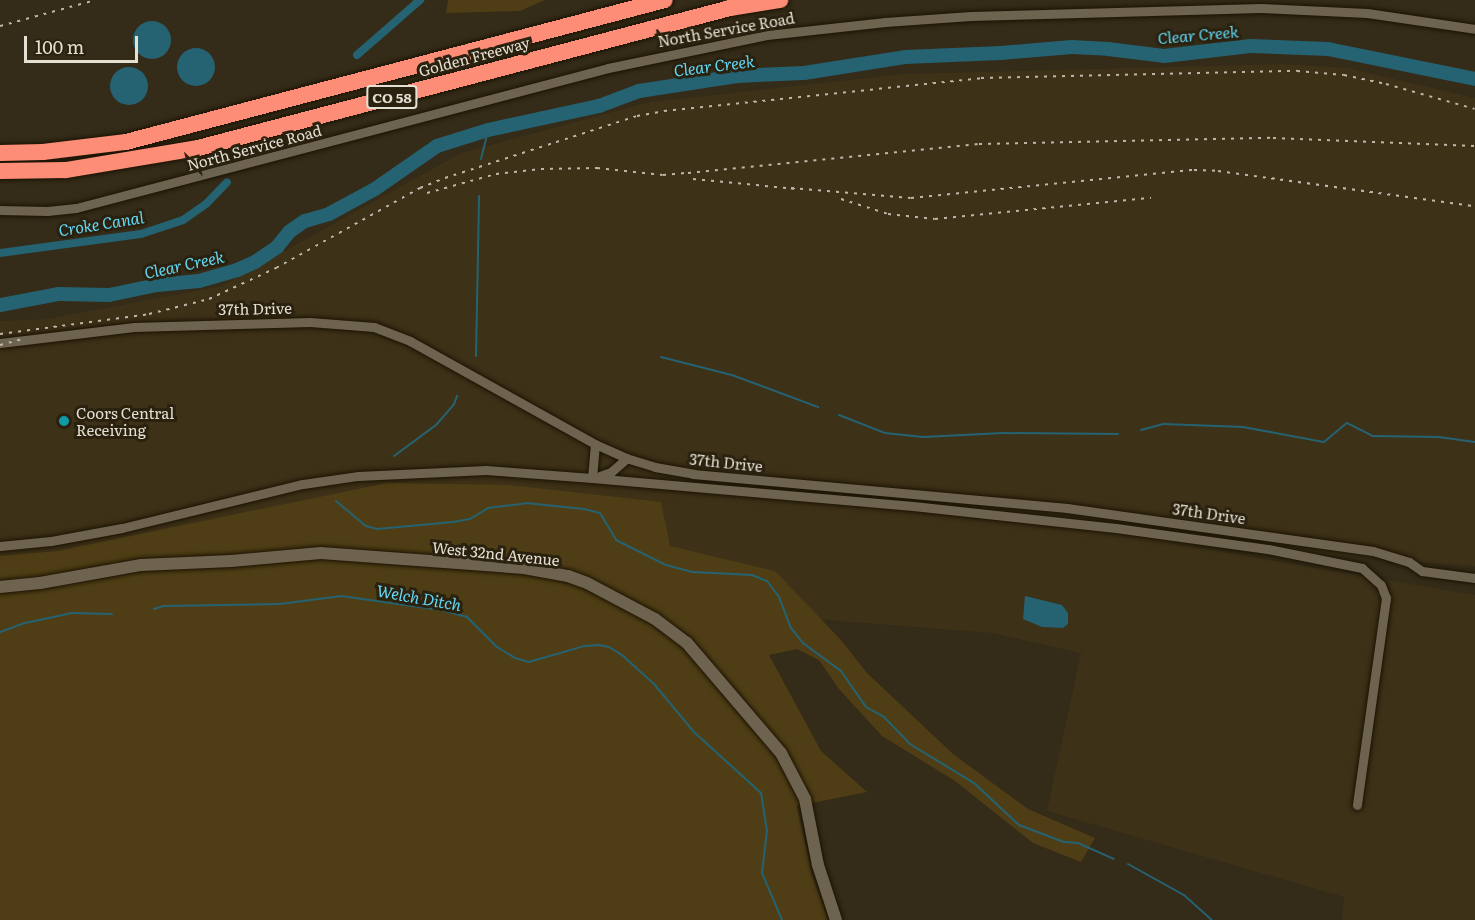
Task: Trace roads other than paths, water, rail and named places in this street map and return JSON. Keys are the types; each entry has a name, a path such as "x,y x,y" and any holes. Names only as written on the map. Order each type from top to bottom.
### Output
{"highway":[{"name":"Golden Freeway","path":"0,153 44,153 126,142 665,0"},
{"name":"Golden Freeway","path":"0,171 66,170 198,148 730,8 780,0"}],"street":[{"name":"North Service Road","path":"0,210 47,211 76,208 608,68 776,34 971,16 1261,8 1367,13 1475,29"},
{"name":"37th Drive","path":"0,343 144,327 310,322 374,327 410,340 595,444 627,458 693,474 1010,501 1373,551 1409,562 1422,571 1475,579"},
{"path":"592,478 595,444"},
{"path":"592,478 610,472 627,458"},
{"path":"0,546 51,541 112,530 303,483 358,476 486,470 913,506 1116,528 1268,549 1362,568 1381,585 1386,598 1357,805"},
{"name":"West 32nd Avenue","path":"0,587 40,584 141,565 231,561 321,553 524,568 548,571 587,583 655,619 687,643 781,753 805,799 820,870 836,920"}],"water":[{"path":"152,21 165,27 171,40 165,53 152,59 139,53 133,40 139,27"},
{"path":"196,48 210,53 215,67 210,81 196,86 182,81 177,67 182,53"},
{"path":"129,67 136,68 142,73 147,79 147,93 142,99 136,104 129,105 122,104 116,99 111,93 110,86 111,79 116,73 122,68"},
{"path":"1025,596 1062,605 1068,613 1068,624 1063,628 1042,627 1023,619"}],"waterway":[{"name":"Croke Canal","path":"357,55 420,0"},
{"name":"Clear Creek","path":"0,305 59,294 109,295 157,285 199,281 237,270 255,262 277,247 289,232 305,221 329,214 375,189 437,146 488,130 599,106 639,91 737,76 804,73 905,57 1072,47 1164,56 1250,46 1328,49 1475,79"},
{"path":"481,159 488,130"},
{"name":"Croke Canal","path":"0,253 141,234 183,220 206,204 227,182"},
{"path":"476,356 479,196"},
{"path":"661,357 732,375 818,407"},
{"path":"394,456 436,425 454,404 457,396"},
{"path":"839,415 885,433 923,437 1003,433 1118,434"},
{"path":"1141,430 1164,424 1243,427 1324,442 1347,423 1372,436 1439,437 1475,442"},
{"path":"336,501 366,526 377,529 453,522 470,519 488,508 526,503 584,509 600,513 616,540 666,565 693,572 752,575 767,581 779,597 791,628 803,643 841,671 866,707 884,717 910,744 974,783 1019,825 1064,842 1078,843 1114,859"},
{"name":"Welch Ditch","path":"154,609 164,606 280,604 341,596 441,610 467,617 497,647 515,658 529,662 584,646 609,647 622,655 654,684 694,732 761,793 767,830 762,873 782,920"},
{"name":"Welch Ditch","path":"0,632 25,623 72,613 112,614"},
{"path":"1128,864 1184,895 1212,920"}],"railway":[{"path":"0,26 96,0"},
{"path":"0,334 149,314 209,299 276,268 420,188 637,116 664,111 981,78 1297,71 1344,75 1386,84 1475,109"},
{"path":"427,193 496,174 541,169 597,168 663,175 979,144 1273,138 1475,146"},
{"path":"791,188 911,198 1194,170 1218,171 1475,206"},
{"path":"693,179 797,189"},
{"path":"841,199 888,214 935,219 1151,198"},
{"path":"0,345 26,338"}],"place":[{"name":"Coors Central Receiving","path":"64,421"}]}
